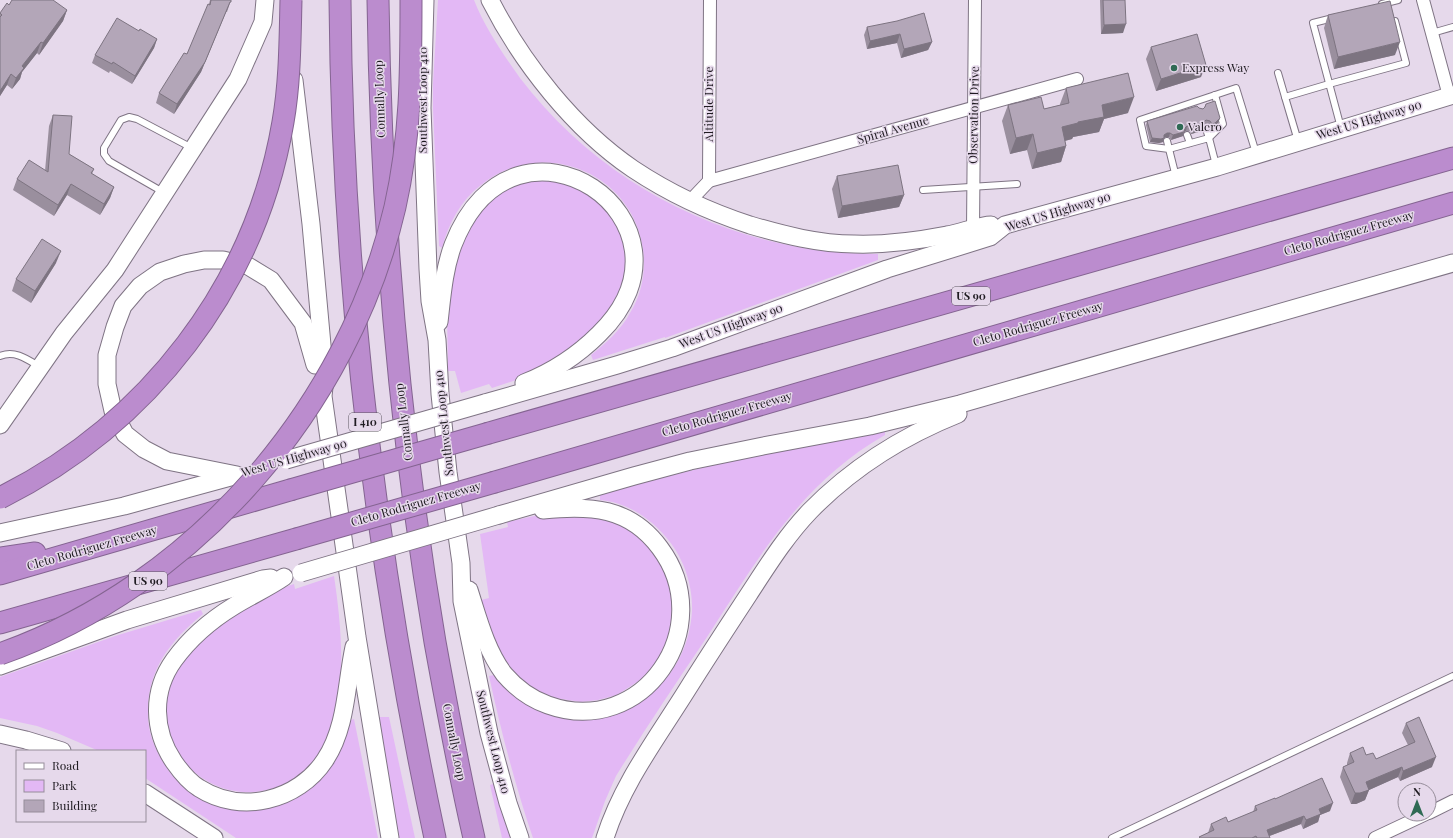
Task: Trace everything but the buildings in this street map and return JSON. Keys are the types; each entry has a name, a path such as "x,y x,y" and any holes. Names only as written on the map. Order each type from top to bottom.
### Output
{"highway":[{"path":"0,498 71,457 124,414 170,366 195,333 217,300 248,239 267,188 278,148 288,88 291,0"},
{"name":"I 410","path":"340,0 342,106 348,225 364,417 395,634 435,838"},
{"path":"0,654 45,635 94,610 150,574 183,548 215,520 248,486 278,450 316,396 350,333 365,300 381,258 395,206 403,165 408,125 411,84 411,0"},
{"name":"Connally Loop","path":"379,4 385,216 401,398 416,520 430,613 449,720 474,838"},
{"name":"Cleto Rodriguez Freeway","path":"0,574 1453,158"},
{"name":"Cleto Rodriguez Freeway","path":"0,623 495,482 1453,203"},
{"path":"0,558 22,554 95,547"}],"main road":[{"path":"0,425 64,333 115,270 238,79 263,22 265,0"},
{"path":"287,0 318,300 325,378 323,396"},
{"name":"Southwest Loop 410","path":"425,0 422,108 423,170 430,302 437,340 444,431 461,563 462,601 475,670 497,766 520,838"},
{"path":"490,0 509,35 525,59 575,119 601,143 633,169 690,201 735,220 798,238 839,243 871,244 899,242 939,237 973,230 988,225 1005,225"},
{"name":"West US Highway 90","path":"0,533 124,506 237,475 617,365 672,348 886,269 990,236 1005,225 1217,167 1451,95"},
{"path":"437,340 444,283 451,249 457,234 469,213 489,191 499,184 515,177 532,173 548,172 565,175 585,182 597,189 611,202 621,215 626,226 633,252 632,281 622,307 607,327 572,357 542,375 508,388 489,402"},
{"path":"237,475 167,461 144,449 125,434 113,411 107,384 107,355 114,327 123,306 140,286 160,272 184,264 204,260 223,260 248,266 271,280 303,323 311,346 323,396 356,637 390,838"},
{"path":"0,666 128,620 262,579 284,577 301,573 634,476 763,446 876,425 987,397 1453,263"},
{"path":"605,838 621,797 642,760 764,572 795,528 830,492 876,456 917,432 964,411 987,397"},
{"path":"461,563 478,619 498,665 516,686 531,697 562,709 591,710 611,706 628,699 640,692 652,681 663,667 677,640 681,609 679,588 674,572 667,558 656,542 637,524 608,511 585,508 528,512 517,510"},
{"path":"284,577 225,611 201,630 178,655 160,688 158,718 160,733 172,760 184,775 194,784 212,795 225,799 255,802 270,800 299,788 326,760 338,734 356,637"},
{"path":"0,734 59,750"},
{"path":"146,794 214,838"}],"street":[{"name":"Altitude Drive","path":"709,181 710,0"},
{"name":"Observation Drive","path":"973,230 975,0"},
{"path":"1423,0 1451,95"},
{"name":"Spiral Avenue","path":"709,181 1077,79"},
{"path":"690,201 709,181"},
{"path":"1437,808 1453,801"},
{"path":"1375,838 1409,822"}],"lane":[{"path":"1374,6 1398,0"},
{"path":"1390,2 1392,10"},
{"path":"1336,17 1313,23 1341,129"},
{"path":"1285,97 1406,64 1394,18"},
{"path":"1432,33 1453,27"},
{"path":"1278,73 1299,142"},
{"path":"1215,95 1223,124 1209,138 1169,150 1146,146 1140,120 1160,113 1236,88 1257,155"},
{"path":"1197,101 1200,109"},
{"path":"1180,107 1182,114"},
{"path":"1160,113 1162,120"},
{"path":"165,192 109,161 104,154 104,148 121,120 129,117 137,119 193,149"},
{"path":"1206,129 1217,167"},
{"path":"1187,135 1190,144"},
{"path":"1167,141 1176,178"},
{"path":"922,190 1017,184"},
{"path":"0,356 3,354 20,355 41,367"},
{"path":"1112,838 1453,676"}],"green space":[{"path":"438,0 474,0 489,31 507,60 520,78 554,118 592,153 634,183 679,208 726,228 775,242 826,251 878,254 878,260 665,338 593,360 591,355 618,331 634,306 638,298 642,282 644,266 643,249 635,222 622,200 603,182 581,170 556,163 530,164 505,171 481,185 467,198 461,205 452,221 442,248 439,246 433,109"},
{"path":"543,179 577,186 610,211 626,248 625,279 606,317 568,351 519,379 492,388 489,384 461,393 455,371 448,371 447,312 456,257 481,208 512,185"},
{"path":"885,431 885,435 855,454 805,499 764,551 616,776 605,801 592,838 533,838 509,758 489,676 494,675 521,700 552,715 584,719 615,713 644,699 668,677 684,647 692,611 691,591 686,571 677,552 665,536 644,517 627,507 609,501 600,500 600,495 722,463"},
{"path":"560,514 606,519 631,530 656,553 673,593 672,630 657,662 640,680 617,695 598,700 581,702 555,698 535,690 521,680 505,661 494,638 481,600 489,598 480,534 508,527 507,522 539,515"},
{"path":"334,576 341,641 340,686 331,729 322,748 308,767 290,781 270,789 248,792 227,789 207,781 189,767 175,747 168,728 166,715 167,701 172,680 179,664 213,628 228,617 288,586 294,584 295,589"},
{"path":"201,610 203,614 180,635 171,646 156,670 149,698 148,719 151,735 154,745 166,767 179,782 199,793 217,798 244,809 262,809 291,801 304,794 315,785 325,774 339,749 351,720 354,719 378,838 236,838 146,779 146,750 97,750 37,726 0,718 0,677 115,636"},
{"path":"379,717 389,717 415,838 399,838"},
{"path":"496,783 514,838 502,838 490,785"}],"place":[{"name":"Express Way","path":"1174,68"},
{"name":"Valero","path":"1180,127"}]}
